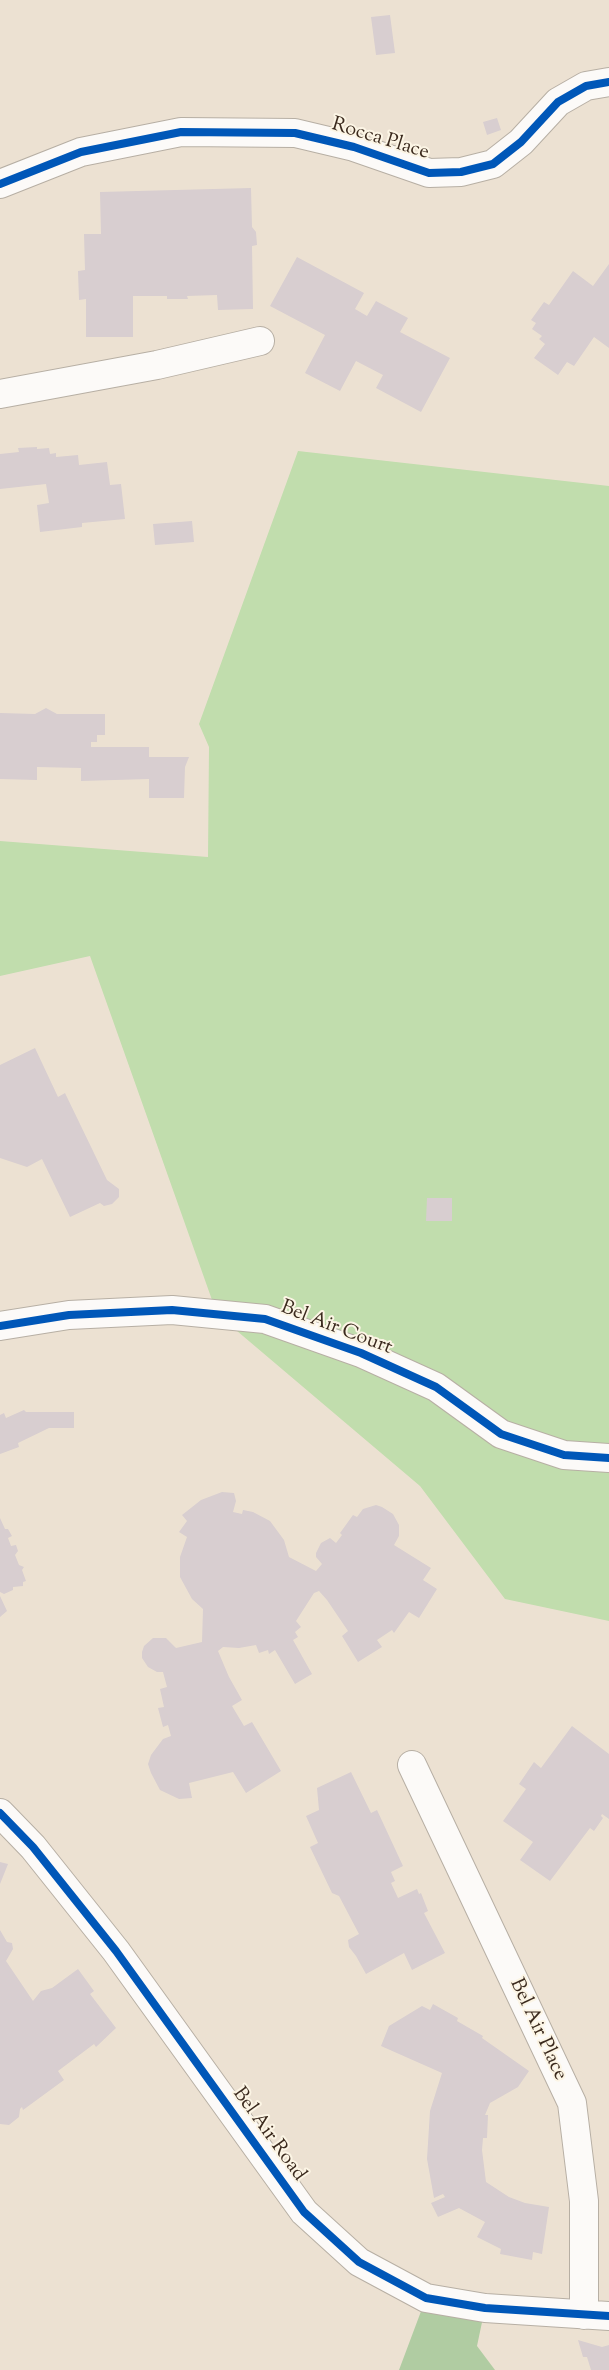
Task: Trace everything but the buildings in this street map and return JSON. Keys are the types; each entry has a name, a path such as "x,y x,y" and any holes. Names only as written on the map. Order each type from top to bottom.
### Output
{"street":[{"name":"Rocca Place","path":"0,184 81,152 181,132 296,132 354,146 429,173 460,172 493,164 521,142 558,102 586,86 609,82"},
{"path":"0,394 157,365 260,341"},
{"name":"Bel Air Court","path":"0,1326 69,1315 172,1310 265,1319 361,1353 436,1387 501,1434 564,1456 609,1458"},
{"name":"Bel Air Place","path":"412,1765 572,2103 597,2316"},
{"name":"Bel Air Road","path":"0,1813 33,1846 116,1951 304,2212 359,2262 426,2298 486,2308 597,2316"}],"green space":[{"path":"298,451 609,486 609,1621 505,1599 420,1486 217,1314 90,956 0,976 0,841 208,857 209,747 199,724"},
{"path":"426,2298 485,2308 477,2346 495,2370 399,2370"}],"cycle path":[{"path":"0,184 81,152 181,132 295,133 354,147 429,173 461,172 493,164 521,142 558,102 586,86 609,82"},
{"path":"0,1326 69,1315 172,1310 265,1319 361,1353 436,1387 501,1434 564,1455 609,1458"},
{"path":"0,1813 33,1847 116,1951 304,2212 359,2262 426,2298 485,2308 609,2316"}]}
